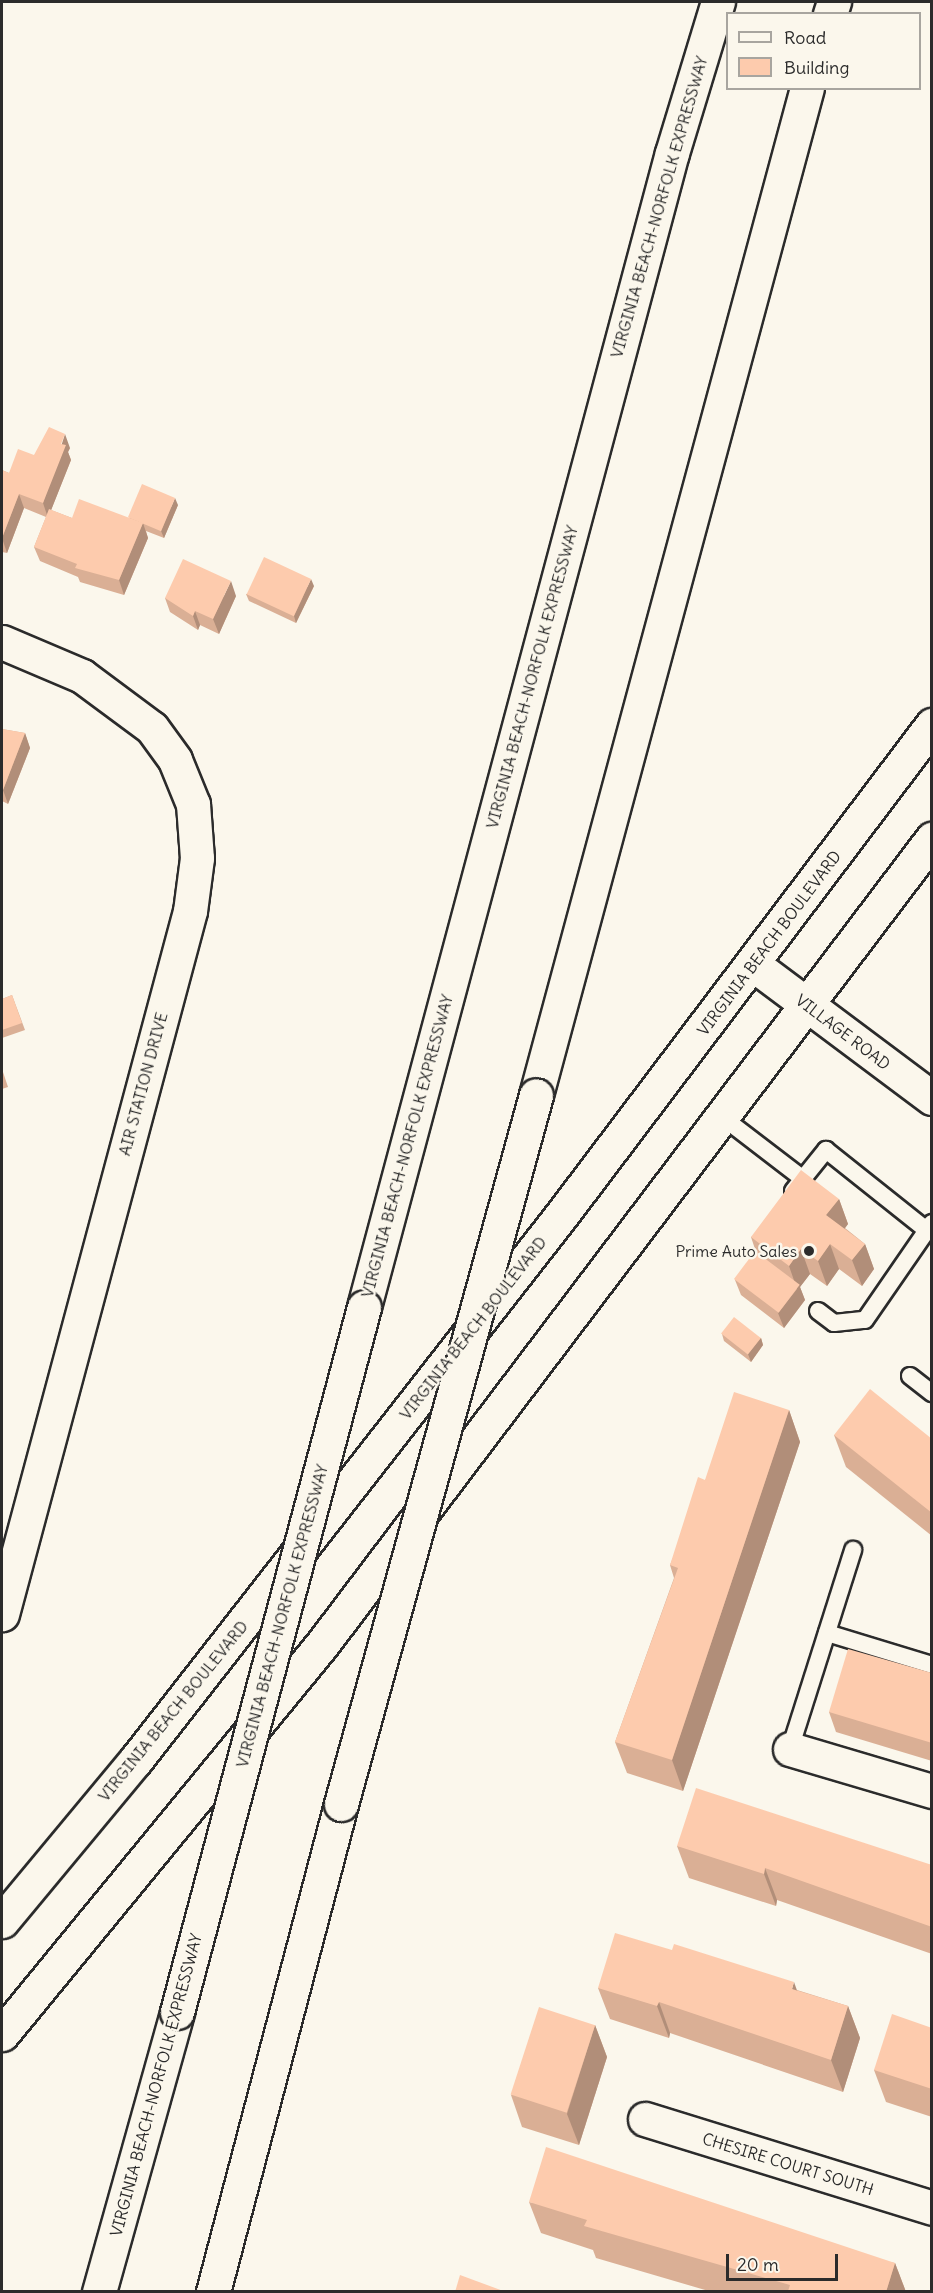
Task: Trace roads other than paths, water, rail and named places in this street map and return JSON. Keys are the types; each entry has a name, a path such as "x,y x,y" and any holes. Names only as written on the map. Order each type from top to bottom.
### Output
{"main road":[{"name":"VIRGINIA BEACH-NORFOLK EXPRESSWAY","path":"99,2292 177,2012 672,153 718,2"},
{"path":"213,2292 341,1804 536,1095 806,90"},
{"name":"AIR STATION DRIVE","path":"2,642 82,676 152,728 175,760 193,804 196,858 190,910 2,1614"},
{"name":"VIRGINIA BEACH BOULEVARD","path":"2,1921 135,1761 754,965 932,725"},
{"path":"2,2034 323,1643 932,839"},
{"name":"VILLAGE ROAD","path":"754,965 932,1098"},
{"path":"790,1749 932,1791"},
{"name":"CHESIRE COURT SOUTH","path":"645,2119 932,2208"}],"lane":[{"path":"721,1116 803,1179"},
{"path":"782,1205 826,1150 929,1227 865,1320 834,1323 818,1311"},
{"path":"910,1376 932,1393"},
{"path":"790,1749 853,1550"},
{"path":"827,1633 932,1665"}],"place":[{"name":"Prime Auto Sales","path":"809,1251"}]}
